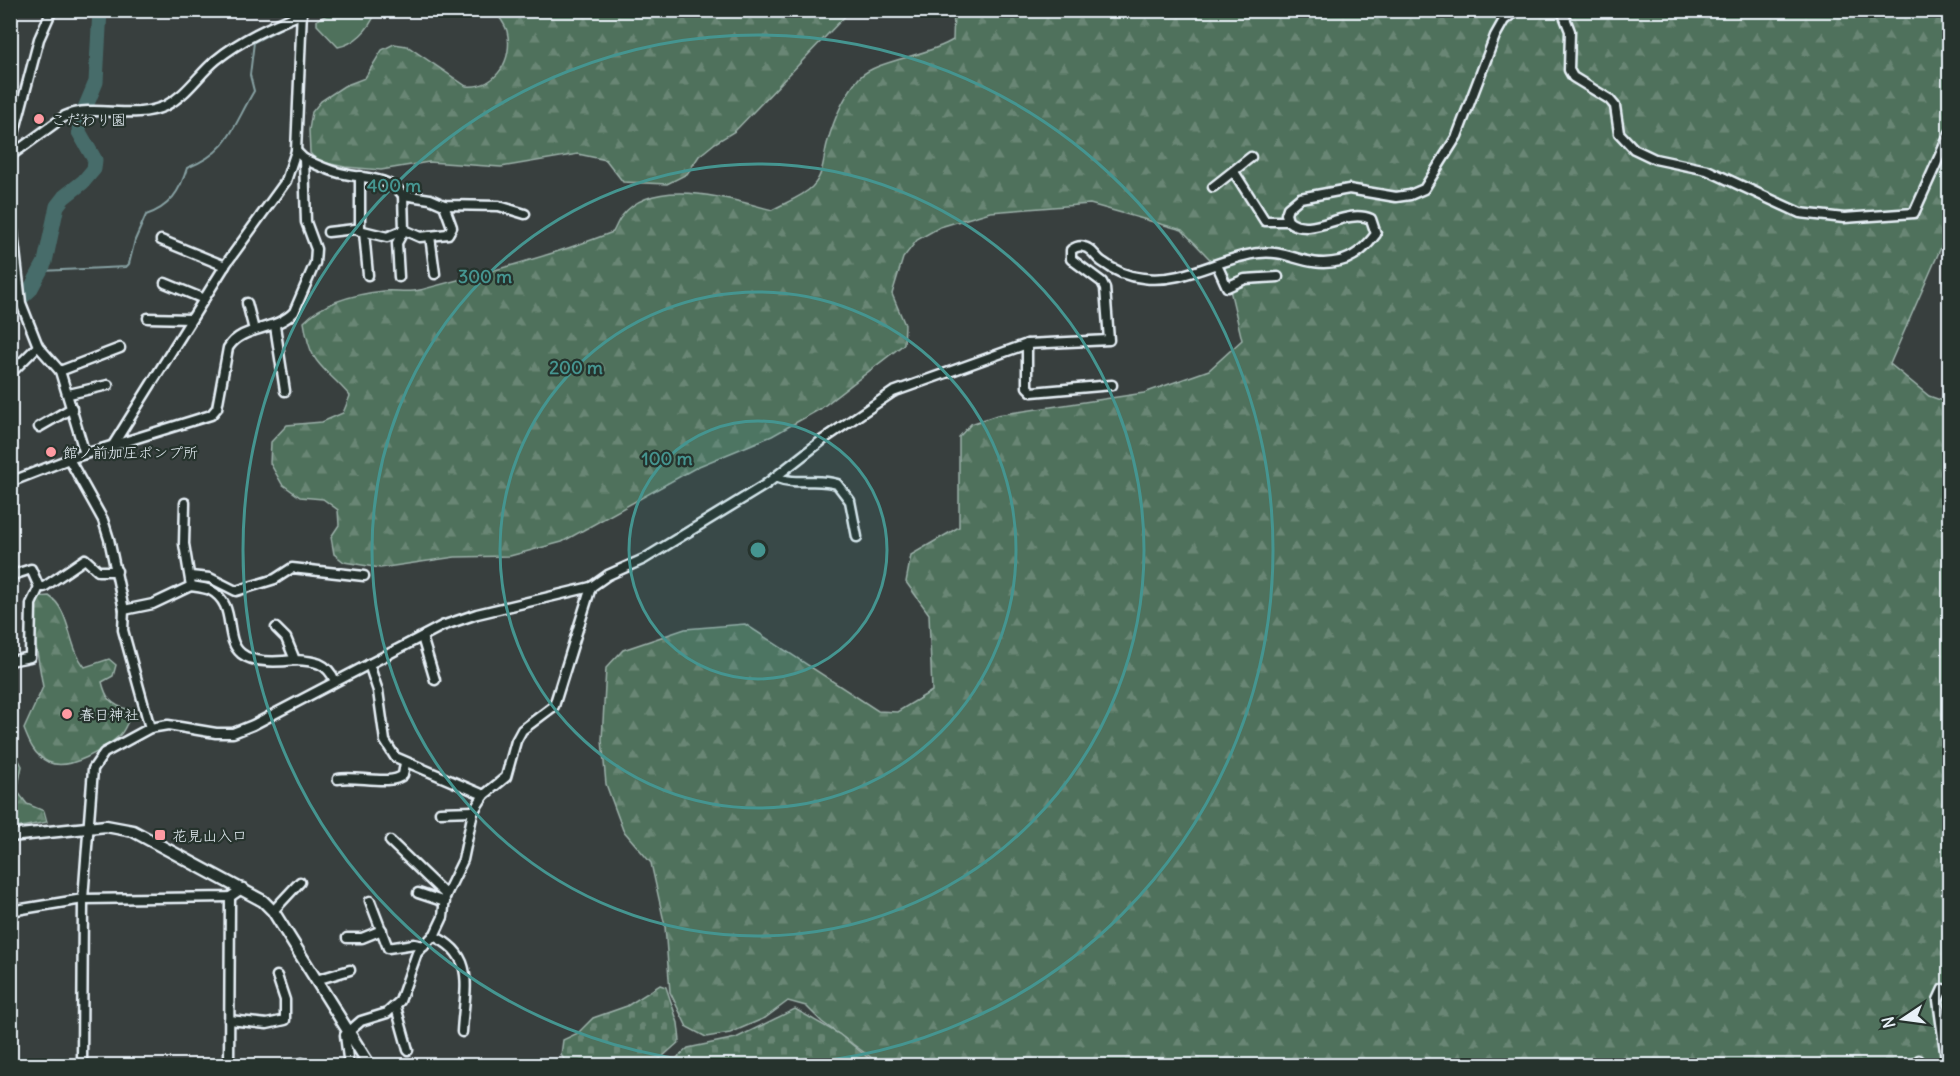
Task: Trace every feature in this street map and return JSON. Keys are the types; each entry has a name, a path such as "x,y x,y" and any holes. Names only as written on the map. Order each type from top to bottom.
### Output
{"street":[{"path":"10,149 39,39 52,10"},
{"path":"1288,221 1286,214 1288,208 1300,198 1349,189 1396,197 1410,195 1424,189 1457,136 1495,36 1504,20 1517,10"},
{"path":"1559,10 1563,13 1570,31 1569,70 1573,77 1609,99 1615,106 1619,133 1634,149 1655,159 1707,170 1800,213 1844,218 1914,213 1950,134"},
{"path":"10,156 65,116 74,112 133,114 162,107 185,93 215,62 253,34 302,13 296,151 286,182 225,266 113,445"},
{"path":"296,151 304,159 337,172 396,186 403,195 404,230 397,243 399,277"},
{"path":"1213,188 1251,157"},
{"path":"10,482 69,459 211,414 217,408 228,348 238,337 284,322 294,312 315,263 316,249 306,222 304,159"},
{"path":"82,1065 83,899 96,763 104,753 150,728 168,725 216,733 233,733 254,725 335,681 460,619 591,587 608,575 644,560 679,539 775,477 864,410 893,392 1027,345 1109,340 1105,288 1101,282 1071,259 1071,250 1076,247 1083,246 1114,270 1146,279 1161,278 1269,252 1321,265 1352,257 1376,234 1371,219 1362,215 1304,228 1288,221 1264,221 1234,172"},
{"path":"360,176 362,232 368,276"},
{"path":"403,195 430,199 444,206 499,206 525,214"},
{"path":"328,232 345,229 387,237 404,230 420,237 448,234 452,227 444,206"},
{"path":"10,207 21,303 38,346 60,371 69,394 85,454"},
{"path":"430,236 435,274"},
{"path":"161,240 225,266"},
{"path":"1217,265 1227,287 1245,279 1278,277"},
{"path":"165,284 204,299"},
{"path":"248,303 254,330"},
{"path":"148,318 191,319"},
{"path":"275,326 285,391"},
{"path":"1027,345 1027,387 1032,392 1112,385"},
{"path":"10,374 38,346"},
{"path":"60,371 120,348"},
{"path":"69,394 108,385"},
{"path":"39,427 72,408"},
{"path":"69,459 102,520 117,571 124,610 123,630 150,728"},
{"path":"775,477 789,483 819,481 837,484 850,501 857,537"},
{"path":"184,503 184,544 191,586"},
{"path":"39,588 44,587 85,559 98,572 117,571"},
{"path":"10,576 31,568 39,588 31,604 30,657 10,661"},
{"path":"190,576 210,578 236,591 276,579 292,568 364,576"},
{"path":"124,610 153,604 191,586 210,591 222,603 234,642 246,657 254,662 314,661 331,671 335,681"},
{"path":"349,1065 343,1040 348,1031 361,1021 387,1013 396,1007 417,953 433,936 443,917 446,898 463,860 466,836 474,810 483,795 506,777 516,741 522,730 554,706 591,587"},
{"path":"276,628 286,638 295,660"},
{"path":"422,637 435,680"},
{"path":"369,664 378,691 385,741 395,758 483,795"},
{"path":"338,779 351,777 395,780 402,775 405,763"},
{"path":"440,812 474,810"},
{"path":"10,836 106,826 133,831 243,888 263,901 273,911 370,1065"},
{"path":"390,841 446,898"},
{"path":"273,911 300,882"},
{"path":"10,911 83,899 230,897 243,888"},
{"path":"418,893 446,898"},
{"path":"229,1065 230,897"},
{"path":"370,902 388,948 414,944 424,946"},
{"path":"347,938 362,938 382,930"},
{"path":"433,936 448,943 460,955 465,986 462,1032"},
{"path":"316,980 350,970"},
{"path":"229,1020 267,1024 285,1020 285,1000 277,976"},
{"path":"1947,1065 1938,1000 1943,989 1950,992"},
{"path":"396,1007 408,1050"}],"green space":[{"path":"336,10 374,11 375,14 361,35 350,43 338,47 317,25 317,20"},
{"path":"495,11 850,11 735,131 699,156 687,174 667,184 623,182 606,160 578,154 501,167 429,162 381,170 345,167 317,161 310,153 309,130 312,112 321,101 344,86 365,78 382,50 394,44 407,46 466,86 477,86 494,77 500,70 508,52 506,28"},
{"path":"954,11 1949,11 1949,229 1890,364 1929,396 1949,403 1949,1065 883,1066 822,1022 806,1006 788,1001 765,1018 730,1033 706,1037 687,1027 670,992 665,926 651,863 623,830 606,784 602,740 606,668 623,650 685,629 745,624 878,711 897,712 932,691 929,614 906,582 911,555 959,527 959,437 971,424 997,415 1144,393 1209,370 1242,340 1227,277 1182,230 1090,204 990,212 940,227 917,240 903,258 892,294 905,325 904,344 820,409 772,436 699,466 562,542 510,556 455,557 380,568 344,562 334,554 331,537 339,525 338,510 323,499 300,497 282,484 270,463 271,442 287,425 322,422 343,413 350,396 320,365 310,349 304,322 321,309 362,294 420,290 566,249 613,232 621,218 636,204 653,196 672,193 715,196 772,210 803,194 816,182 836,118 859,78 877,67 953,40"},
{"path":"49,596 61,610 75,649 85,667 109,659 116,665 113,676 102,682 107,697 131,714 123,731 113,741 86,758 66,764 48,762 39,756 24,729 43,687 31,617 37,597"},
{"path":"11,745 22,766 17,791 27,804 44,811 47,822 11,829"},
{"path":"660,985 666,987 678,1023 680,1041 653,1065 568,1065 561,1055 563,1040 578,1033 593,1018 627,1006"},
{"path":"795,1009 839,1034 877,1065 669,1065 688,1048 736,1038"}],"waterway":[{"path":"10,308 30,290 45,262 57,206 94,169 95,160 79,132 80,120 96,82 100,10"},
{"path":"305,15 313,10"},
{"path":"41,271 126,267 146,215 168,203 181,184 187,168 213,154 234,127 254,91 250,75 254,42 295,21"}],"place":[{"name":"こだわり園","path":"39,119"},
{"name":"館ノ前加圧ポンプ所","path":"51,452"},
{"name":"春日神社","path":"67,714"},
{"name":"花見山入口","path":"160,835"}]}
